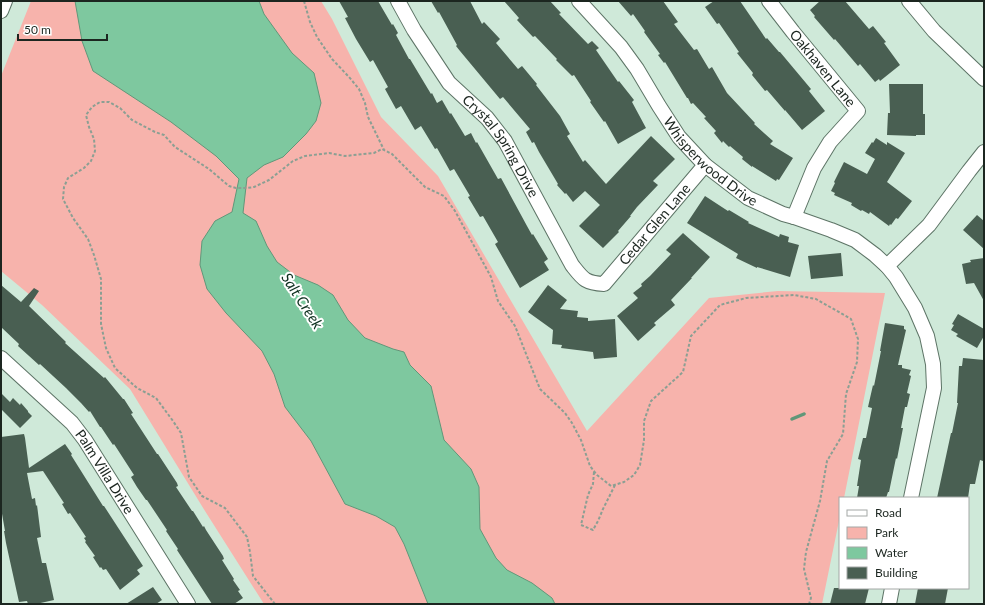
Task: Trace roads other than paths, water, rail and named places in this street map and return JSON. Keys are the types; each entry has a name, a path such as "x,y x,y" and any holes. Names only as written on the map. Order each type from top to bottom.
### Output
{"street":[{"path":"1,11 5,1"},
{"name":"Crystal Spring Drive","path":"398,1 414,30 449,83 487,118 505,141 575,269 582,278 593,283 604,284"},
{"name":"Whisperwood Drive","path":"579,1 621,47 679,137 705,165 748,198 783,214 831,230 855,240 875,255 896,277 915,308 927,336 933,364 934,388 911,497"},
{"name":"Oakhaven Lane","path":"769,1 858,111 830,142 814,168 794,217"},
{"path":"909,1 934,31 984,79"},
{"path":"887,266 929,225 984,152"},
{"name":"Cedar Glen Lane","path":"604,284 705,165"},
{"name":"Palm Villa Drive","path":"4,365 72,423 85,440 188,604"},
{"path":"889,604 892,589"}],"water":[{"name":"Salt Creek","path":"75,1 259,1 264,14 292,53 314,73 321,103 316,121 306,134 283,157 264,165 247,178 243,213 256,221 267,246 277,262 294,275 318,285 333,295 348,320 365,338 404,352 410,365 431,386 444,440 471,469 479,487 480,529 496,558 507,570 532,583 552,598 555,604 428,604 404,544 395,527 376,516 345,504 311,441 285,407 274,374 262,351 226,313 207,289 200,265 202,241 215,221 232,212 239,179 216,156 171,122 93,71 82,41"}],"waterway":[{"path":"792,419 804,414"}]}
